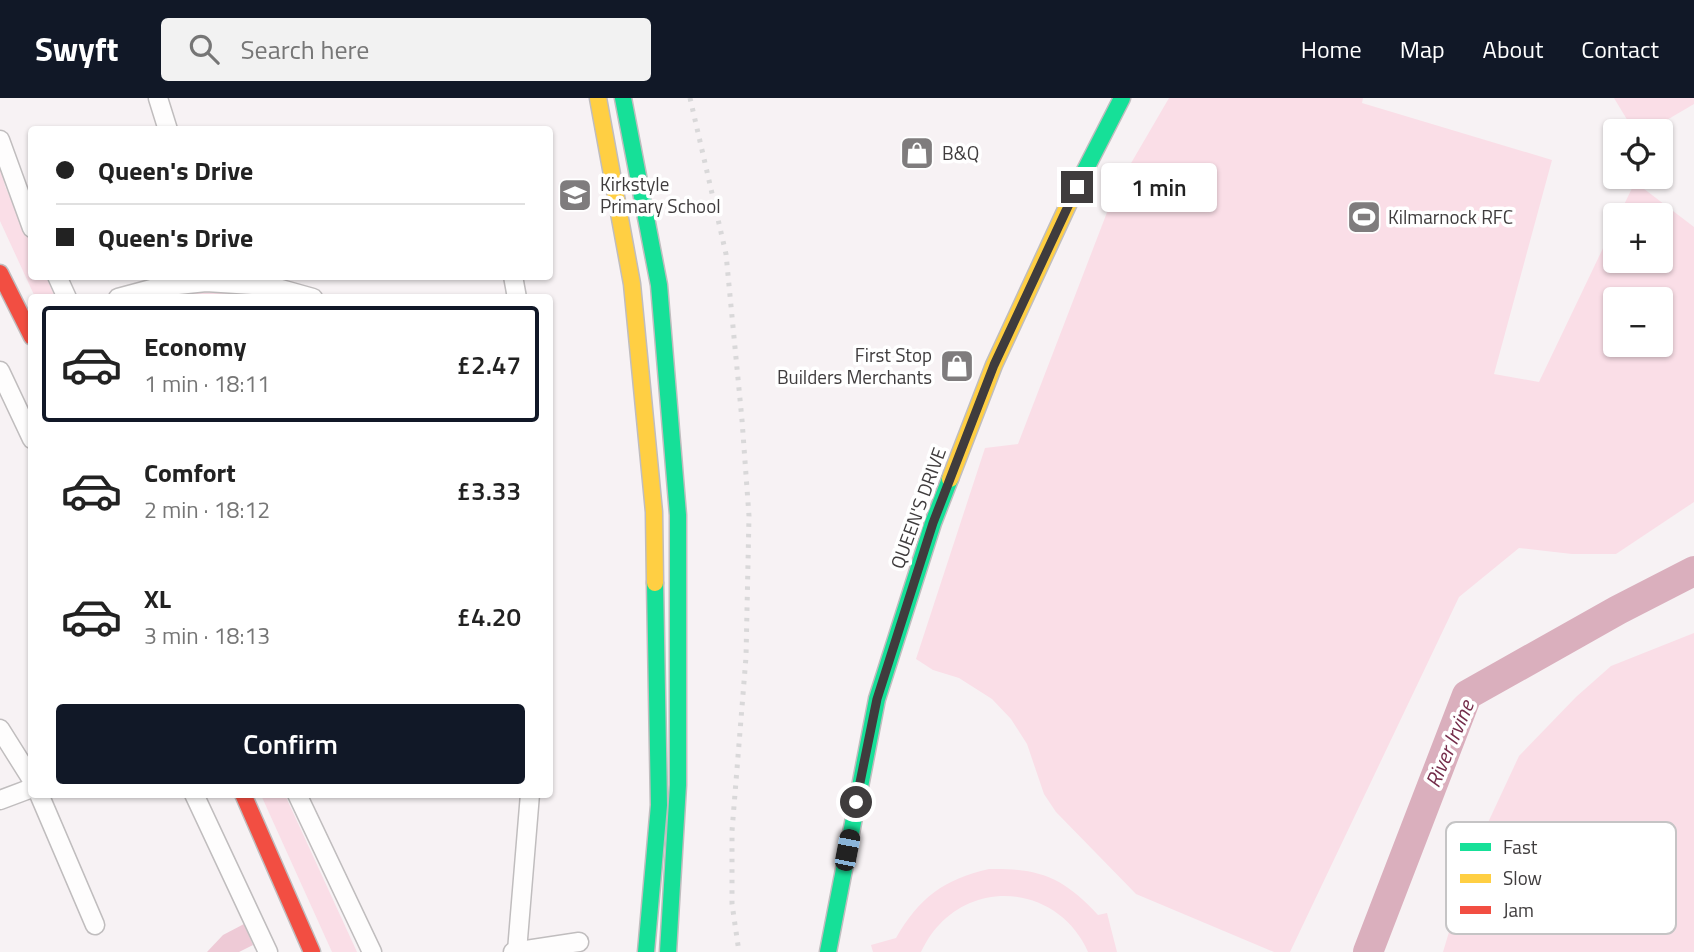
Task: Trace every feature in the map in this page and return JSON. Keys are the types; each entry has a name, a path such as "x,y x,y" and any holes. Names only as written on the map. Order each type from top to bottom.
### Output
{"main road":[{"path":"597,98 632,284 654,512 659,805 646,952"},
{"path":"623,98 659,285 678,515 678,785 668,952"},
{"name":"QUEEN'S DRIVE","path":"828,952 877,699 933,523 994,365 1121,100"},
{"path":"0,273 28,329"},
{"path":"245,798 312,952"}],"street":[{"path":"158,98 167,126"},
{"path":"0,140 28,217"},
{"path":"134,294 201,280"},
{"path":"215,280 270,286 299,294"},
{"path":"0,371 28,430"},
{"path":"0,729 28,774"},
{"path":"0,800 28,790"},
{"path":"41,798 95,925"},
{"path":"196,798 268,952"},
{"path":"299,798 372,952"},
{"path":"530,798 515,951 579,942"}],"shaded area":[{"path":"1169,98 1363,98 1362,103 1552,160 1494,374 1539,382 1603,248 1603,273 1673,273 1673,211 1694,227 1694,502 1616,554 1572,554 1519,548 1459,597 1290,952 1274,952 1136,894 1056,812 1044,794 1027,744 1011,719 992,699 959,678 933,670 916,659 985,448 1018,444 1116,189"},
{"path":"1614,98 1694,98 1694,104 1668,119 1627,119"},
{"path":"0,158 5,186 28,238 28,280 47,280 54,294 34,294 0,221"},
{"path":"1632,189 1644,189 1663,203 1625,203"},
{"path":"216,292 231,294 173,294"},
{"path":"1694,633 1694,952 1443,952 1448,934 1676,934 1676,822 1488,822 1519,756 1576,697 1611,666"},
{"path":"262,798 286,798 357,952 332,952"},
{"path":"989,869 1037,873 1074,892 1098,915 1107,913 1117,952 1088,952 1076,932 1060,916 1042,904 1000,896 978,900 958,910 936,928 921,952 873,952 871,945 896,938 914,912 934,892 959,878"},
{"path":"244,924 253,945 239,952 207,952 223,935"}],"waterway":[{"name":"River Irvine","path":"1368,952 1467,695 1618,610 1694,571"}],"railway":[{"path":"690,98 726,254 749,516 746,657 732,831 732,904 739,952"}],"traffic: fast":[{"path":"623,98 659,285 678,515 678,785 668,952"},
{"path":"1074,192 1122,98"},
{"path":"828,952 877,699 933,523 950,479"},
{"path":"646,952 659,805 655,583"}],"traffic: slow":[{"path":"598,98 632,284 654,512 655,583"},
{"path":"950,479 994,365 1074,192"}],"traffic: jam":[{"path":"0,273 28,329"},
{"path":"245,798 312,952"}],"place":[{"name":"B&Q","path":"917,153"},
{"name":"Kirkstyle Primary School","path":"575,195"},
{"name":"Kilmarnock RFC","path":"1364,217"},
{"name":"First Stop Builders Merchants","path":"957,366"}],"route":[{"path":"856,802 877,699 933,523 994,365 1077,187"}]}
